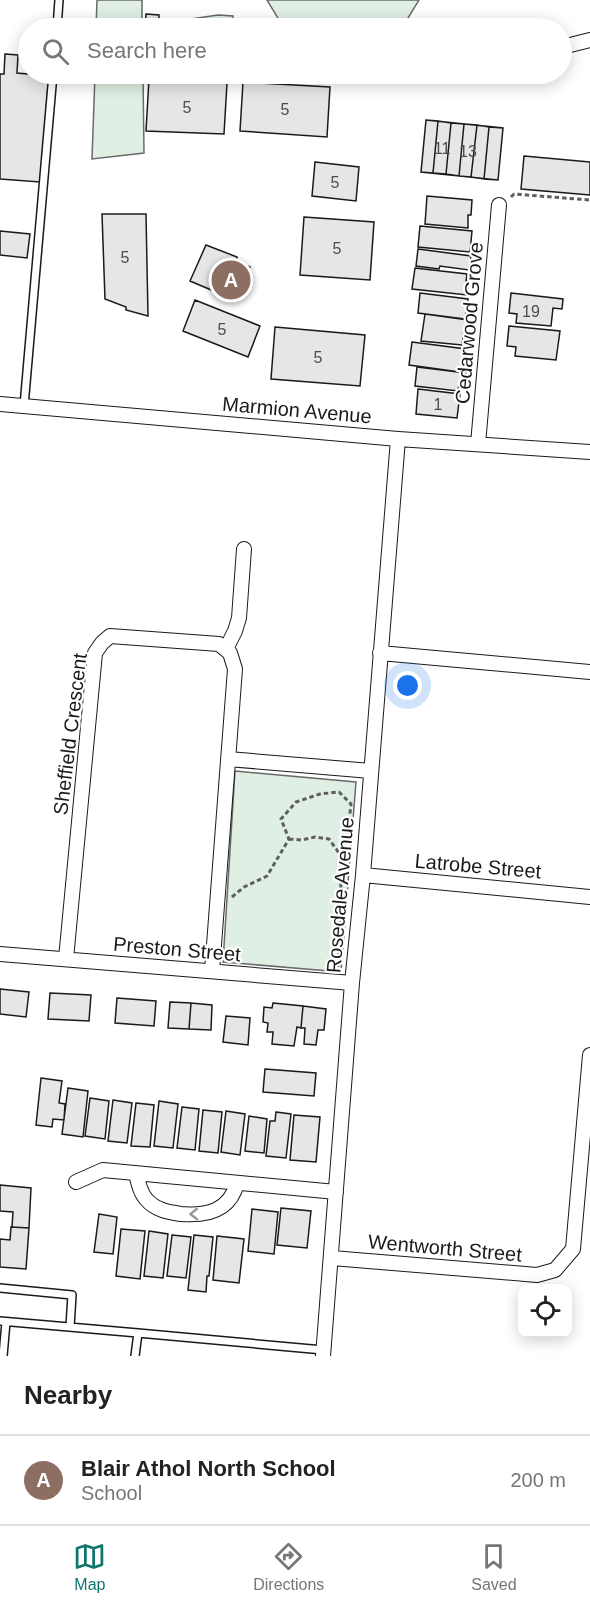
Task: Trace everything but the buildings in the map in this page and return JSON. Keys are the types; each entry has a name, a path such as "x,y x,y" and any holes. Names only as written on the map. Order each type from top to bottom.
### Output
{"street":[{"path":"572,44 590,40"},
{"name":"Cedarwood Grove","path":"478,444 499,205"},
{"name":"Marmion Avenue","path":"0,404 398,439 590,452"},
{"name":"Rosedale Avenue","path":"323,1353 398,439"},
{"path":"212,971 235,669 230,652 226,650 239,618 244,549"},
{"name":"Sheffield Crescent","path":"66,959 95,653 110,636 219,644 226,650"},
{"path":"380,653 590,672"},
{"path":"228,759 371,771"},
{"name":"Latrobe Street","path":"363,875 590,897"},
{"name":"Preston Street","path":"0,954 352,983"},
{"name":"Wentworth Street","path":"332,1258 537,1275 555,1270 573,1249 590,1055"},
{"path":"76,1182 103,1170 336,1192"},
{"path":"136,1173 146,1199 161,1210 180,1214 210,1213 220,1208 232,1197 237,1183"}],"lane":[{"path":"58,18 59,0"},
{"path":"24,406 52,84"},
{"path":"0,1288 72,1295 70,1327"},
{"path":"3,1356 3,1322 138,1333 323,1353"},
{"path":"135,1356 138,1333"}],"path":[{"path":"499,205 514,194 590,200"},
{"path":"289,839 281,819 296,802 320,794 339,792 351,804 340,876 342,899 337,975"},
{"path":"289,839 302,840 315,837 329,839 344,860"},
{"path":"231,898 244,887 267,876 289,839"},
{"path":"344,860 350,860"}],"green space":[{"path":"97,0 142,0 142,18 96,18"},
{"path":"267,0 419,0 408,18 278,18"},
{"path":"218,15 233,16 233,18 198,18"},
{"path":"95,84 143,84 144,153 92,159"},
{"path":"235,771 356,782 341,972 223,962"}],"place":[{"name":"Blair Athol North School","path":"231,280"}]}
